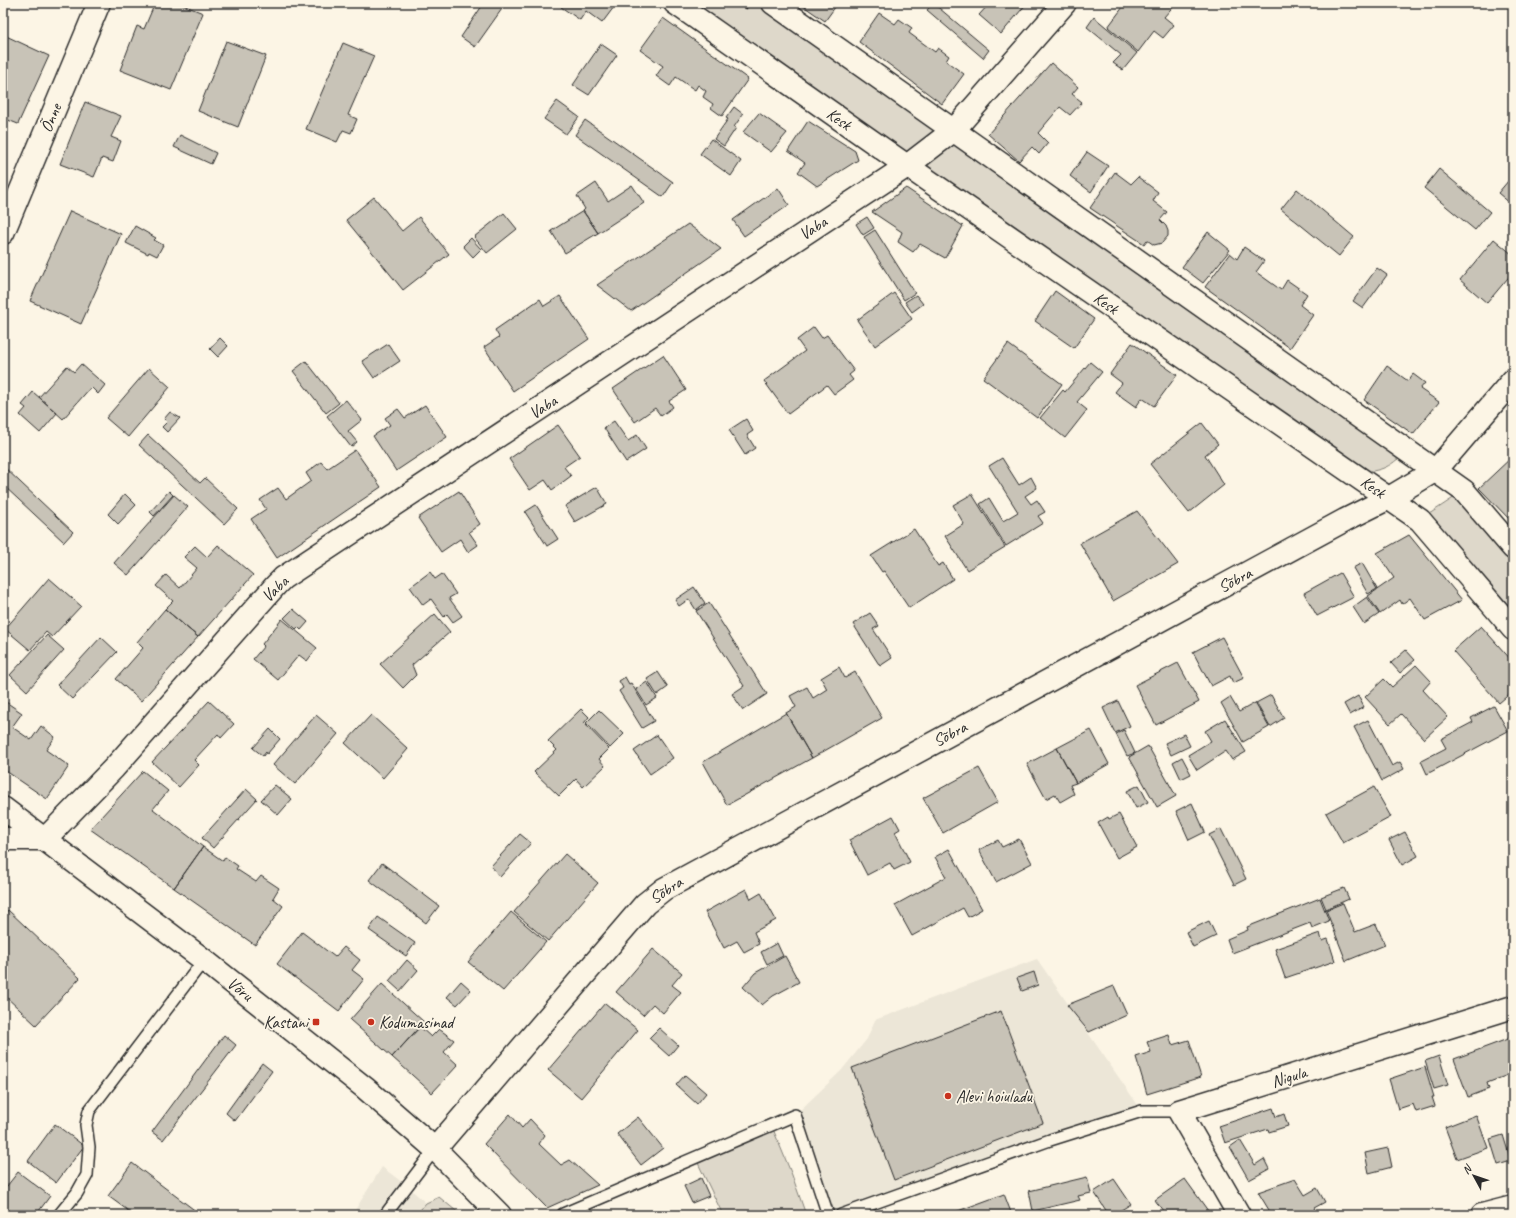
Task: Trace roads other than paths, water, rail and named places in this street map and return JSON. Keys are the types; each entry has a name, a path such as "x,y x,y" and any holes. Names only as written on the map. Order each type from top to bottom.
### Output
{"street":[{"name":"Õnne","path":"3,233 100,3"},
{"name":"Kesk","path":"675,3 907,166 1420,520 1513,629"},
{"path":"773,3 1436,470 1464,491 1513,548"},
{"name":"Vaba","path":"45,839 114,768 283,578 907,166 954,130 1065,3"},
{"name":"Sõbra","path":"436,1149 645,904 664,889 1345,520 1389,498 1436,470 1513,380"},
{"name":"Võru","path":"3,808 204,960 365,1088 436,1149 500,1215"},
{"path":"3,839 45,839"},
{"name":"Nigula","path":"1179,1111 1513,1007"},
{"path":"1179,1111 1239,1215"},
{"path":"1482,1215 1513,1207"}],"lane":[{"path":"59,1215 77,1193 87,1175 89,1146 86,1125 90,1111 204,960"},
{"path":"841,1215 1050,1140 1142,1111 1179,1111"},
{"path":"563,1214 795,1115 828,1215"},
{"path":"385,1215 436,1149"}],"place":[{"name":"Kastani","path":"316,1022"},
{"name":"Kodumasinad","path":"371,1022"},
{"name":"Alevi hoiuladu","path":"948,1096"}]}
